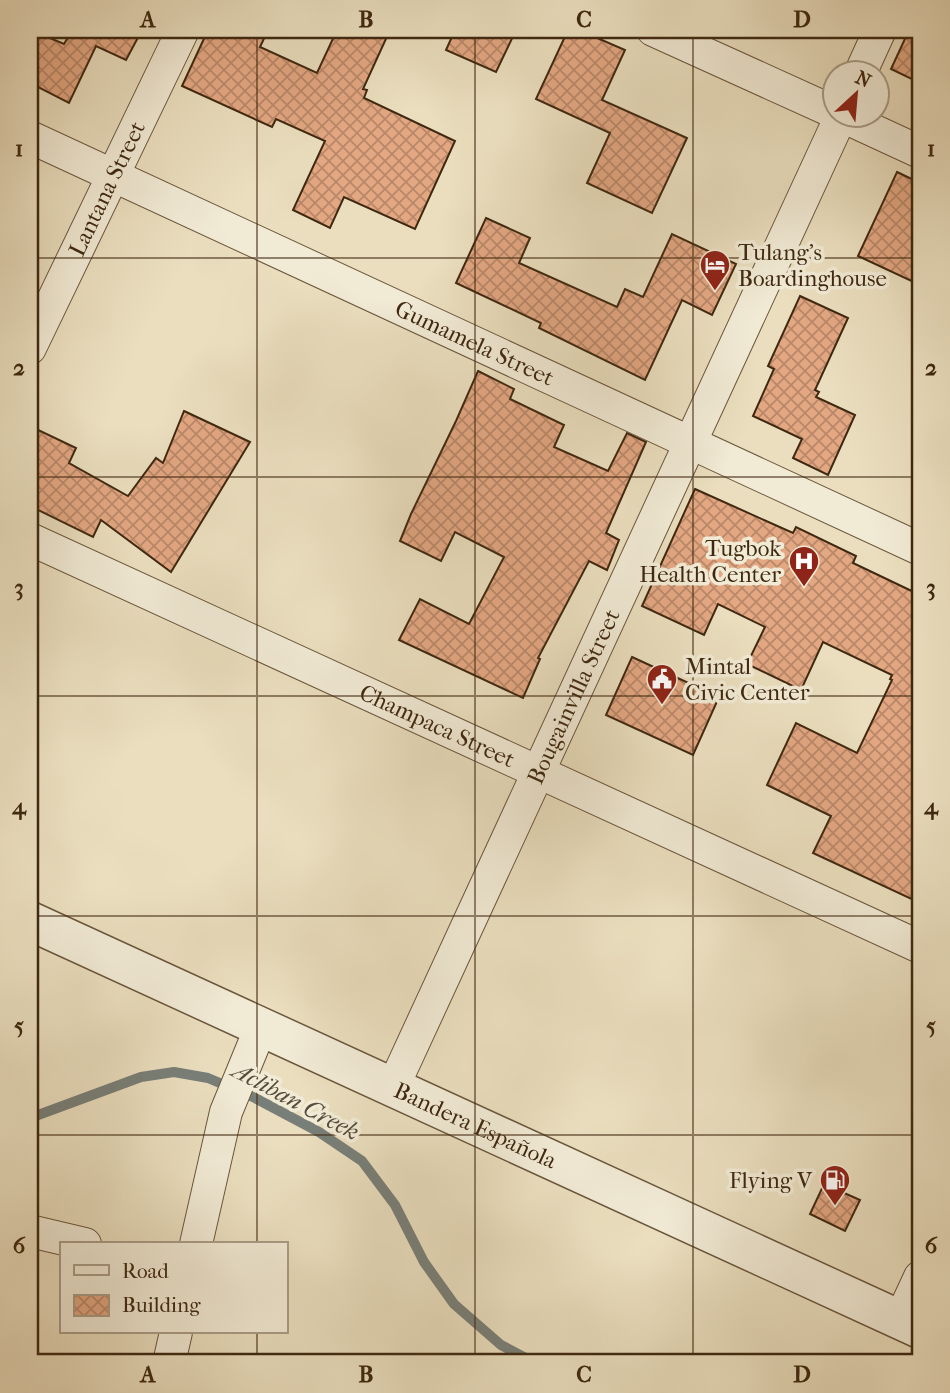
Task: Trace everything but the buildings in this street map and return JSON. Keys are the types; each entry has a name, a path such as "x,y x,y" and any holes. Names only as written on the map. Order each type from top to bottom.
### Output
{"street":[{"name":"Lantana Street","path":"30,348 183,30"},
{"path":"653,30 820,105"},
{"path":"866,60 880,30"},
{"name":"Bougainvilla Street","path":"393,1087 835,130"},
{"path":"872,130 920,152"},
{"name":"Gumamela Street","path":"30,137 920,549"},
{"name":"Champaca Street","path":"30,539 920,947"},
{"name":"Bandera Española","path":"30,921 910,1324"},
{"path":"196,1242 226,1112 261,1027"},
{"path":"30,1231 77,1242"},
{"path":"910,1324 920,1277"},
{"path":"169,1363 176,1334"}],"waterway":[{"name":"Acliban Creek","path":"30,1118 141,1077 174,1072 208,1078 255,1098 319,1132 362,1161 395,1205 424,1262 454,1304 501,1345 535,1363"}],"place":[{"name":"Tulang's Boardinghouse","path":"715,292"},
{"name":"Tugbok Health Center","path":"804,588"},
{"name":"Mintal Civic Center","path":"662,706"},
{"name":"Flying V","path":"835,1207"}]}
